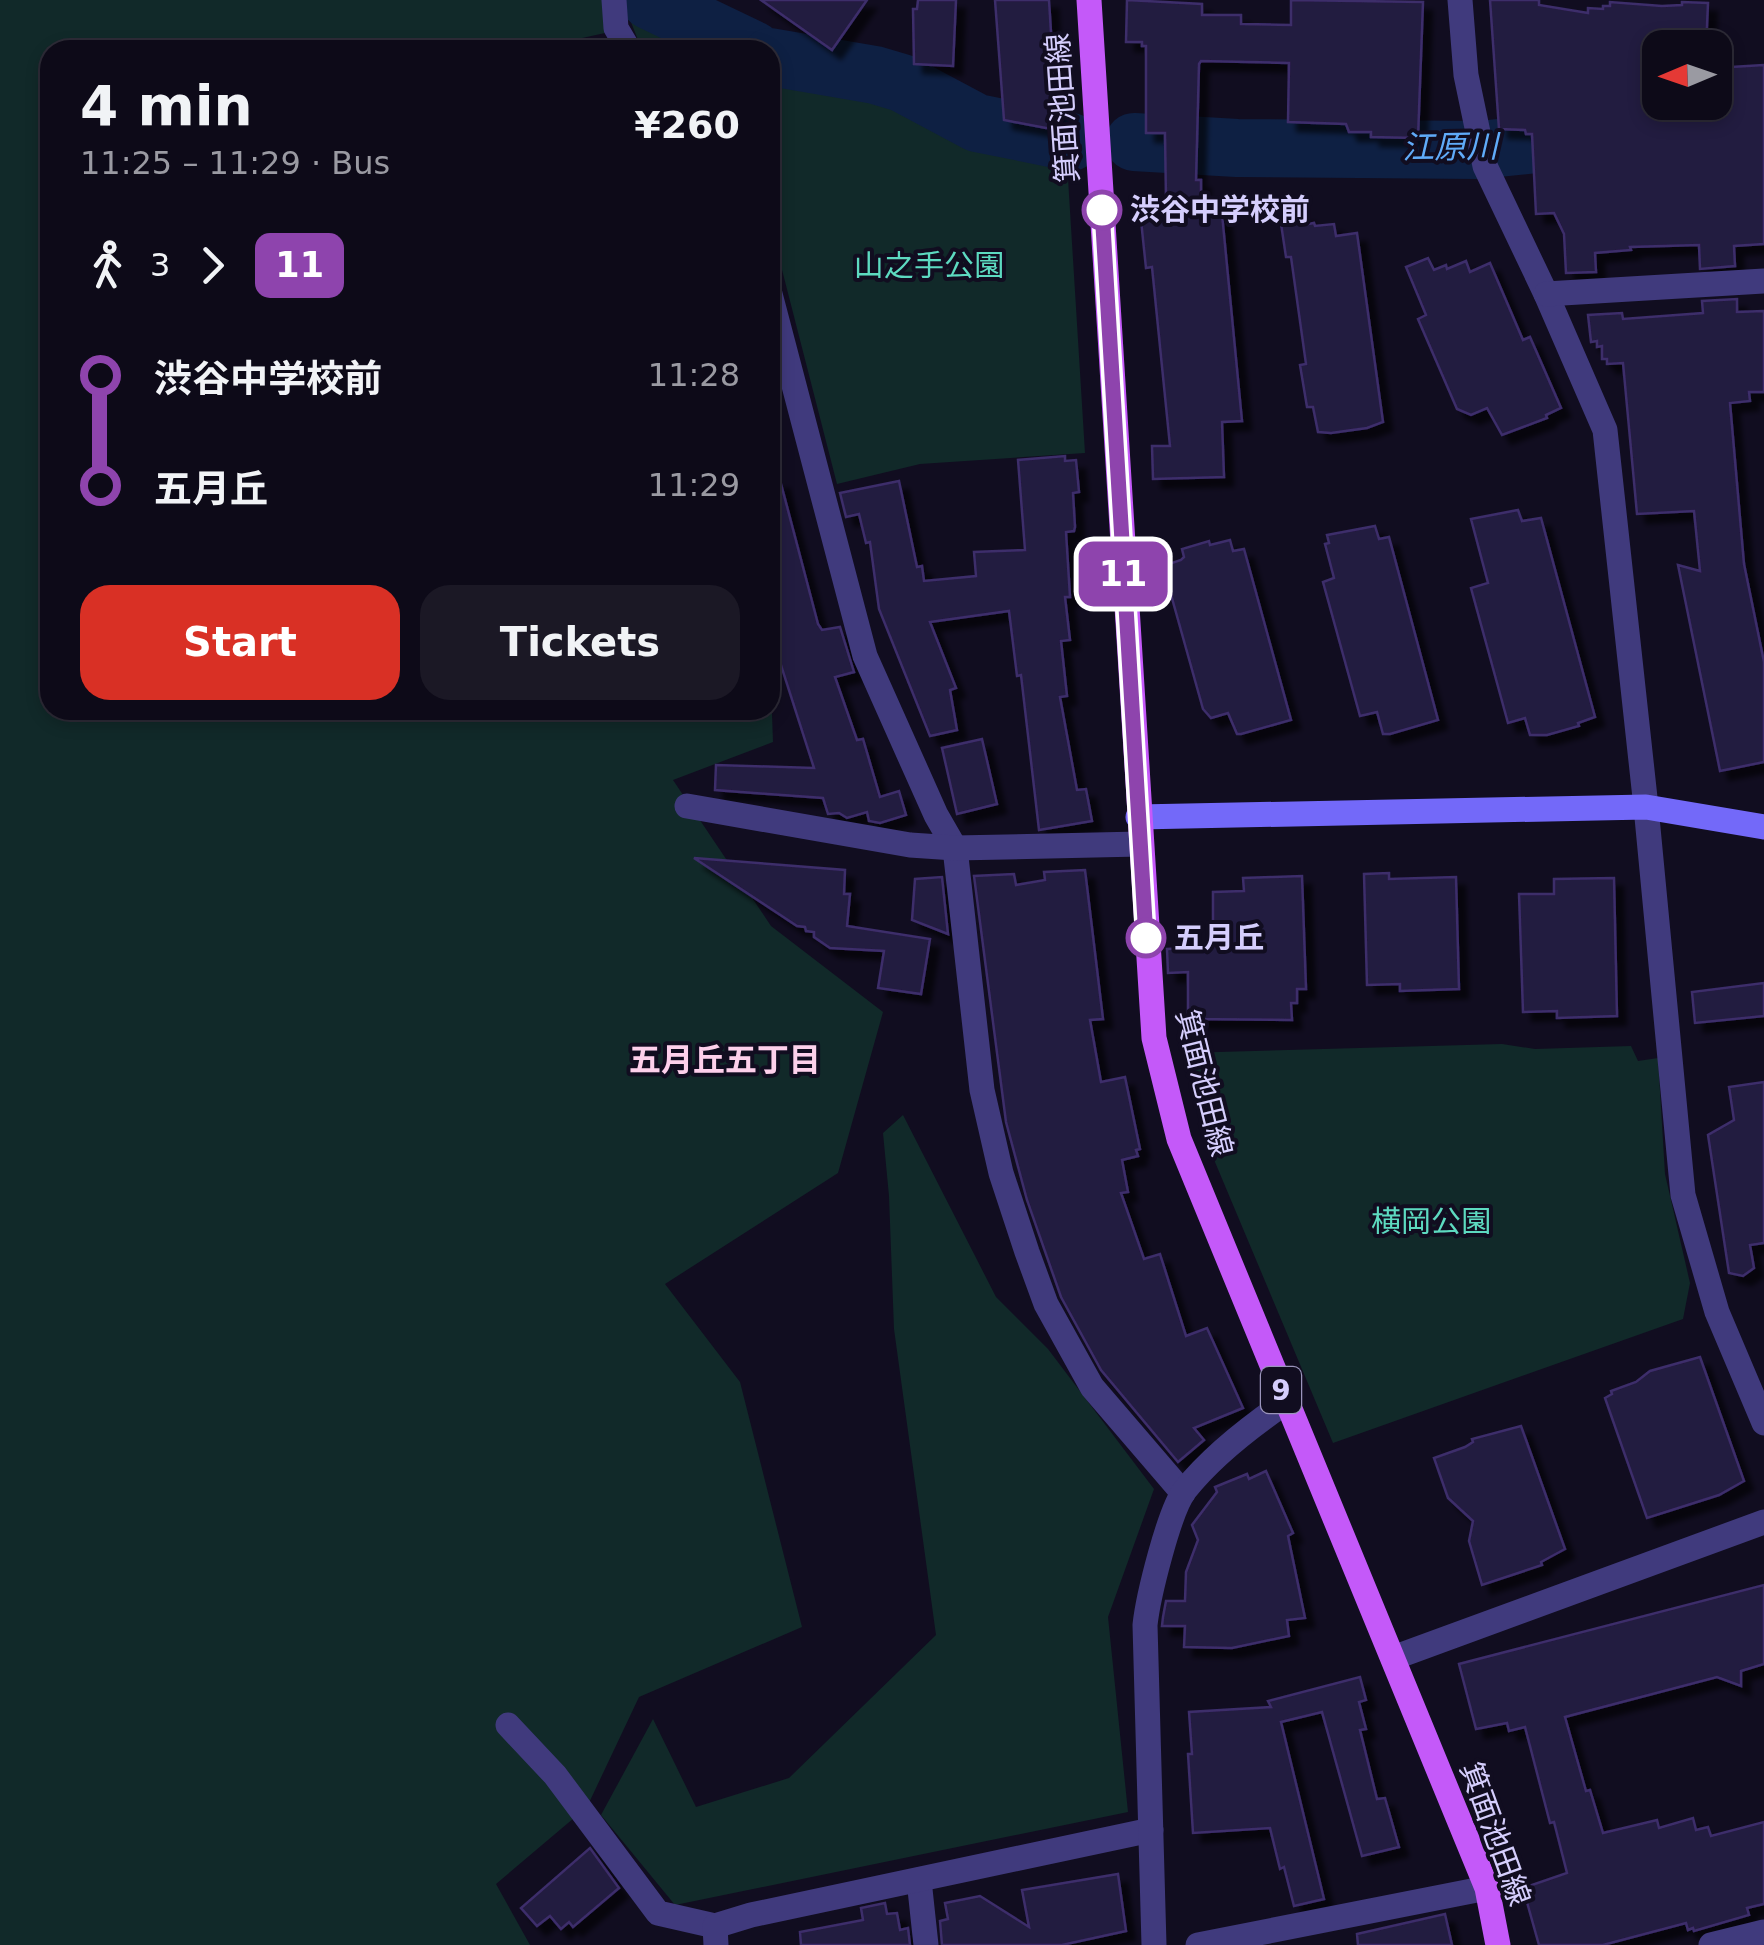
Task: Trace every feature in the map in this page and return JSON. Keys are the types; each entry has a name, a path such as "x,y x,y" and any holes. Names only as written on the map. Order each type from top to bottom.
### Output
{"main road":[{"name":"箕面池田線","path":"1089,0 1154,1038 1179,1139 1487,1888 1498,1945"}],"street":[{"path":"614,0 616,28 623,40"},
{"path":"1460,0 1466,75 1485,166 1605,430 1683,1196 1716,1312 1764,1424"},
{"path":"1546,294 1764,281"},
{"path":"780,332 865,656 954,848 982,1090 1001,1173 1027,1252 1046,1304 1092,1387 1183,1493"},
{"path":"687,806 910,845 954,848 1140,844"},
{"path":"1138,817 1646,806 1764,827"},
{"path":"1154,1945 1145,1626 1149,1590 1183,1493 1254,1424 1286,1402"},
{"path":"1393,1658 1764,1522"},
{"path":"508,1726 555,1775 658,1914 716,1936 751,1914 1151,1830"},
{"path":"919,1880 926,1945"},
{"path":"1198,1945 1487,1888"},
{"path":"1711,1945 1764,1932"}],"green space":[{"path":"0,0 615,0 605,33 573,40 40,40 40,720 772,720 773,742 673,780 771,926 883,1012 838,1173 665,1284 740,1382 802,1627 639,1697 587,1807 496,1884 530,1945 0,1945"},
{"path":"627,0 642,0 657,12 714,40 638,40"},
{"name":"山之手公園","path":"780,66 878,78 983,130 1066,146 1085,453 920,464 837,484 780,262"},
{"name":"横岡公園","path":"1502,1044 1535,1049 1631,1046 1638,1061 1658,1058 1665,1174 1690,1283 1683,1319 1333,1443 1215,1162 1183,1053"},
{"path":"903,1115 996,1297 1048,1349 1154,1489 1108,1617 1128,1812 675,1905 601,1815 653,1719 696,1807 789,1778 936,1635 894,1329 883,1133"}],"building":[{"path":"761,0 867,0 832,50"},
{"path":"918,0 956,0 953,66 914,64 913,9 917,9"},
{"path":"995,0 1049,0 1060,127 1004,120"},
{"path":"1127,0 1202,4 1202,15 1241,15 1241,24 1291,25 1291,0 1423,2 1418,138 1371,137 1371,132 1349,132 1346,124 1288,122 1289,63 1199,64 1196,180 1201,180 1201,216 1222,214 1242,421 1222,422 1224,477 1153,479 1152,446 1170,446 1152,267 1146,268 1139,201 1166,200 1165,133 1146,133 1146,46 1142,42 1126,42"},
{"path":"1490,0 1539,0 1539,5 1588,13 1588,8 1603,9 1610,2 1662,6 1708,3 1707,30 1642,30 1642,120 1732,120 1732,67 1764,65 1764,244 1734,246 1735,266 1700,269 1699,245 1630,247 1631,250 1595,253 1596,272 1566,273 1564,234 1554,213 1536,214 1532,134 1499,129"},
{"path":"1306,214 1308,224 1334,224 1336,236 1357,233 1383,422 1367,428 1318,432 1313,407 1307,407 1300,365 1306,364 1291,257 1286,257 1280,217"},
{"path":"1428,258 1434,270 1466,261 1470,272 1490,263 1523,340 1530,337 1561,408 1546,415 1547,418 1502,435 1487,408 1471,415 1457,409 1418,319 1426,315 1406,267"},
{"path":"1737,299 1737,312 1764,311 1764,392 1749,392 1750,401 1730,403 1744,564 1764,662 1764,762 1720,771 1678,565 1700,571 1694,511 1637,514 1623,363 1607,364 1607,359 1602,359 1602,346 1591,342 1588,315 1622,313 1623,319 1703,313 1702,301"},
{"path":"1065,456 1065,461 1076,460 1079,492 1073,493 1074,531 1066,532 1070,597 1065,597 1070,640 1061,641 1067,696 1060,697 1077,790 1086,789 1092,821 1039,830 1021,675 1017,676 1009,611 930,622 956,688 950,690 957,730 930,736 879,609 870,542 866,543 859,514 846,517 840,493 899,481 917,567 922,566 924,581 976,576 974,552 1025,550 1018,460"},
{"path":"780,480 818,624 822,630 840,627 854,672 835,677 857,740 863,739 880,797 899,791 906,815 880,823 869,821 867,812 847,818 839,813 828,814 823,798 715,790 716,765 814,768 780,662"},
{"path":"1518,510 1522,521 1541,518 1595,717 1547,735 1530,735 1525,718 1508,723 1471,588 1488,583 1471,519"},
{"path":"1375,526 1379,539 1389,537 1438,720 1390,734 1383,734 1377,712 1360,716 1323,582 1334,578 1325,544 1329,543 1327,535"},
{"path":"1230,540 1233,551 1244,549 1291,720 1241,734 1237,734 1228,713 1211,718 1203,709 1163,566 1181,560 1182,549"},
{"path":"982,739 997,804 957,814 942,748"},
{"path":"694,858 845,870 844,894 850,894 847,926 930,939 921,994 878,988 884,951 830,948 814,937 814,932 797,926"},
{"path":"1085,870 1103,1019 1090,1020 1101,1082 1125,1077 1140,1149 1136,1150 1138,1156 1122,1160 1128,1192 1121,1193 1144,1259 1160,1254 1186,1336 1207,1328 1243,1408 1194,1428 1204,1440 1178,1462 1101,1370 1061,1297 1027,1200 1006,1122 974,876 1014,874 1016,885 1045,880 1044,872"},
{"path":"1389,873 1389,879 1456,877 1459,989 1400,991 1400,984 1367,985 1364,874"},
{"path":"1302,876 1306,989 1297,989 1297,1003 1291,1003 1292,1020 1188,1019 1188,972 1168,973 1167,949 1213,947 1213,892 1244,891 1243,878"},
{"path":"942,877 948,934 912,920 915,879"},
{"path":"1614,878 1617,1016 1557,1018 1557,1011 1523,1012 1519,894 1554,894 1554,879"},
{"path":"1764,983 1764,1016 1695,1023 1692,992"},
{"path":"1764,1082 1764,1243 1750,1245 1754,1268 1743,1276 1729,1273 1708,1135 1734,1120 1729,1087"},
{"path":"1700,1357 1744,1481 1719,1495 1647,1518 1605,1398 1650,1371"},
{"path":"1521,1426 1565,1549 1541,1562 1542,1565 1482,1585 1469,1541 1473,1521 1448,1498 1434,1458 1465,1447 1472,1439"},
{"path":"1266,1471 1293,1533 1288,1536 1305,1618 1287,1620 1289,1636 1232,1648 1184,1647 1185,1626 1162,1626 1166,1601 1185,1601 1186,1572 1198,1540 1192,1525 1217,1492 1215,1487"},
{"path":"1764,1585 1764,1664 1741,1671 1741,1686 1717,1677 1565,1717 1586,1791 1590,1790 1603,1833 1657,1820 1659,1828 1693,1818 1696,1830 1708,1827 1711,1836 1764,1822 1764,1904 1747,1908 1749,1915 1694,1931 1688,1930 1686,1923 1603,1945 1539,1945 1523,1888 1567,1873 1554,1822 1550,1823 1525,1727 1509,1731 1507,1723 1476,1729 1459,1664"},
{"path":"1360,1677 1366,1700 1359,1702 1366,1729 1360,1730 1377,1799 1385,1798 1399,1847 1362,1856 1322,1712 1281,1722 1324,1899 1294,1906 1270,1828 1193,1833 1189,1712 1271,1707 1268,1701"},
{"path":"590,1848 619,1888 573,1927 569,1922 561,1929 550,1916 537,1926 521,1908"},
{"path":"1118,1874 1126,1931 1062,1945 942,1945 940,1921 948,1919 945,1903 980,1896 1029,1927 1022,1890"},
{"path":"885,1903 887,1914 897,1913 900,1930 908,1928 910,1945 801,1945 800,1932 863,1920 861,1908"},
{"path":"1445,1914 1452,1945 1358,1945 1357,1934"}],"waterway":[{"name":"江原川","path":"649,0 732,40"},
{"name":"江原川","path":"780,59 875,75 902,83 977,123 1071,142"},
{"name":"江原川","path":"1134,142 1237,148 1479,150 1764,120"}],"bus line":[{"name":"11","path":"1102,210 1146,938"}],"place":[{"name":"渋谷中学校前","path":"1102,210"},
{"name":"五月丘","path":"1146,938"}],"district":[{"name":"五月丘五丁目","path":"725,1060"}]}
